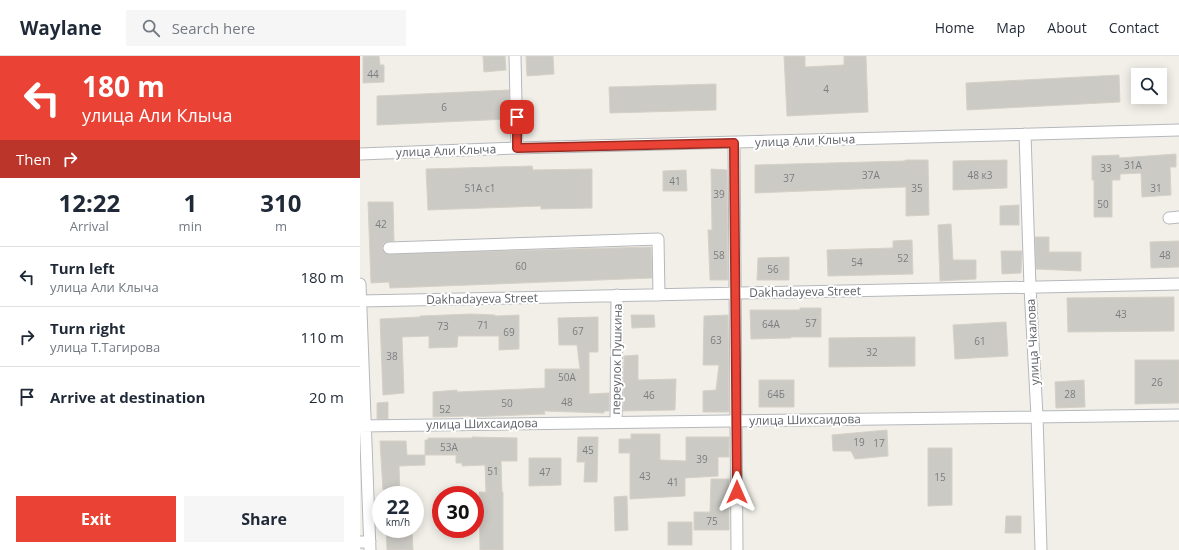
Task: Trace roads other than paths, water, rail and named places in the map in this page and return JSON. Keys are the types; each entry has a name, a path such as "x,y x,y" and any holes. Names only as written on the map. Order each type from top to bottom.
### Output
{"street":[{"path":"515,56 517,148"},
{"name":"улица Али Клыча","path":"360,154 517,148 1179,130"},
{"name":"улица Чкалова","path":"1025,134 1041,550"},
{"path":"734,143 737,550"},
{"path":"389,248 658,239 660,294"},
{"path":"360,284 367,545"},
{"name":"Dakhadayeva Street","path":"360,301 1179,284"},
{"name":"переулок Пушкина","path":"616,422 618,295"},
{"name":"улица Шихсаидова","path":"363,426 1179,415"}]}
